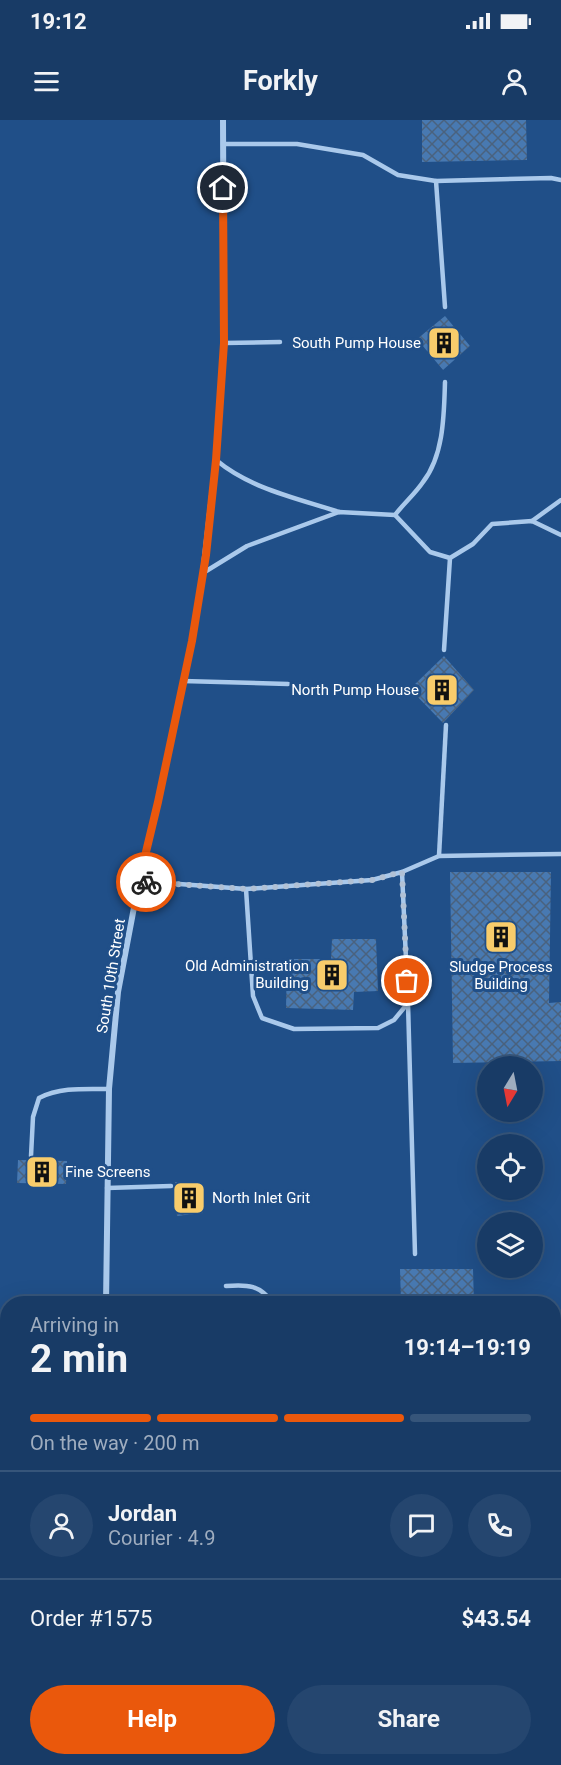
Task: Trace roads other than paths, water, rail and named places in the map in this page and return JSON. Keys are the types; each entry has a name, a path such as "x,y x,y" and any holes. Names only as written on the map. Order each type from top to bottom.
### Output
{"street":[{"name":"South 10th Street","path":"106,1296 109,1089 118,992 139,881 183,681 203,573 216,460 224,343 223,120"}],"lane":[{"path":"222,144 297,144 341,151 363,155 398,175 436,181 551,178 561,180"},
{"path":"436,181 445,307"},
{"path":"224,343 280,342"},
{"path":"395,515 424,481 437,455 444,415 445,382"},
{"path":"216,460 232,473 253,484 339,512 395,515 430,552 450,558 473,544 492,524 532,521 561,535"},
{"path":"532,521 561,500"},
{"path":"203,573 247,546 339,512"},
{"path":"444,650 450,558"},
{"path":"183,681 288,684"},
{"path":"439,856 446,725"},
{"path":"139,881 246,889 372,880 402,872 439,856 561,854"},
{"path":"402,872 415,1254"},
{"path":"246,889 253,996 262,1018 294,1029 378,1029 394,1020 408,1003"},
{"path":"31,1156 33,1117 39,1098 50,1092 109,1089"},
{"path":"107,1188 171,1186"},
{"path":"226,1286 247,1284 268,1296"}],"place":[{"name":"South Pump House","path":"444,343"},
{"name":"North Pump House","path":"442,690"},
{"name":"Sludge Process Building","path":"501,937"},
{"name":"Old Administration Building","path":"332,975"},
{"name":"Fine Screens","path":"42,1172"},
{"name":"North Inlet Grit","path":"189,1198"}]}
